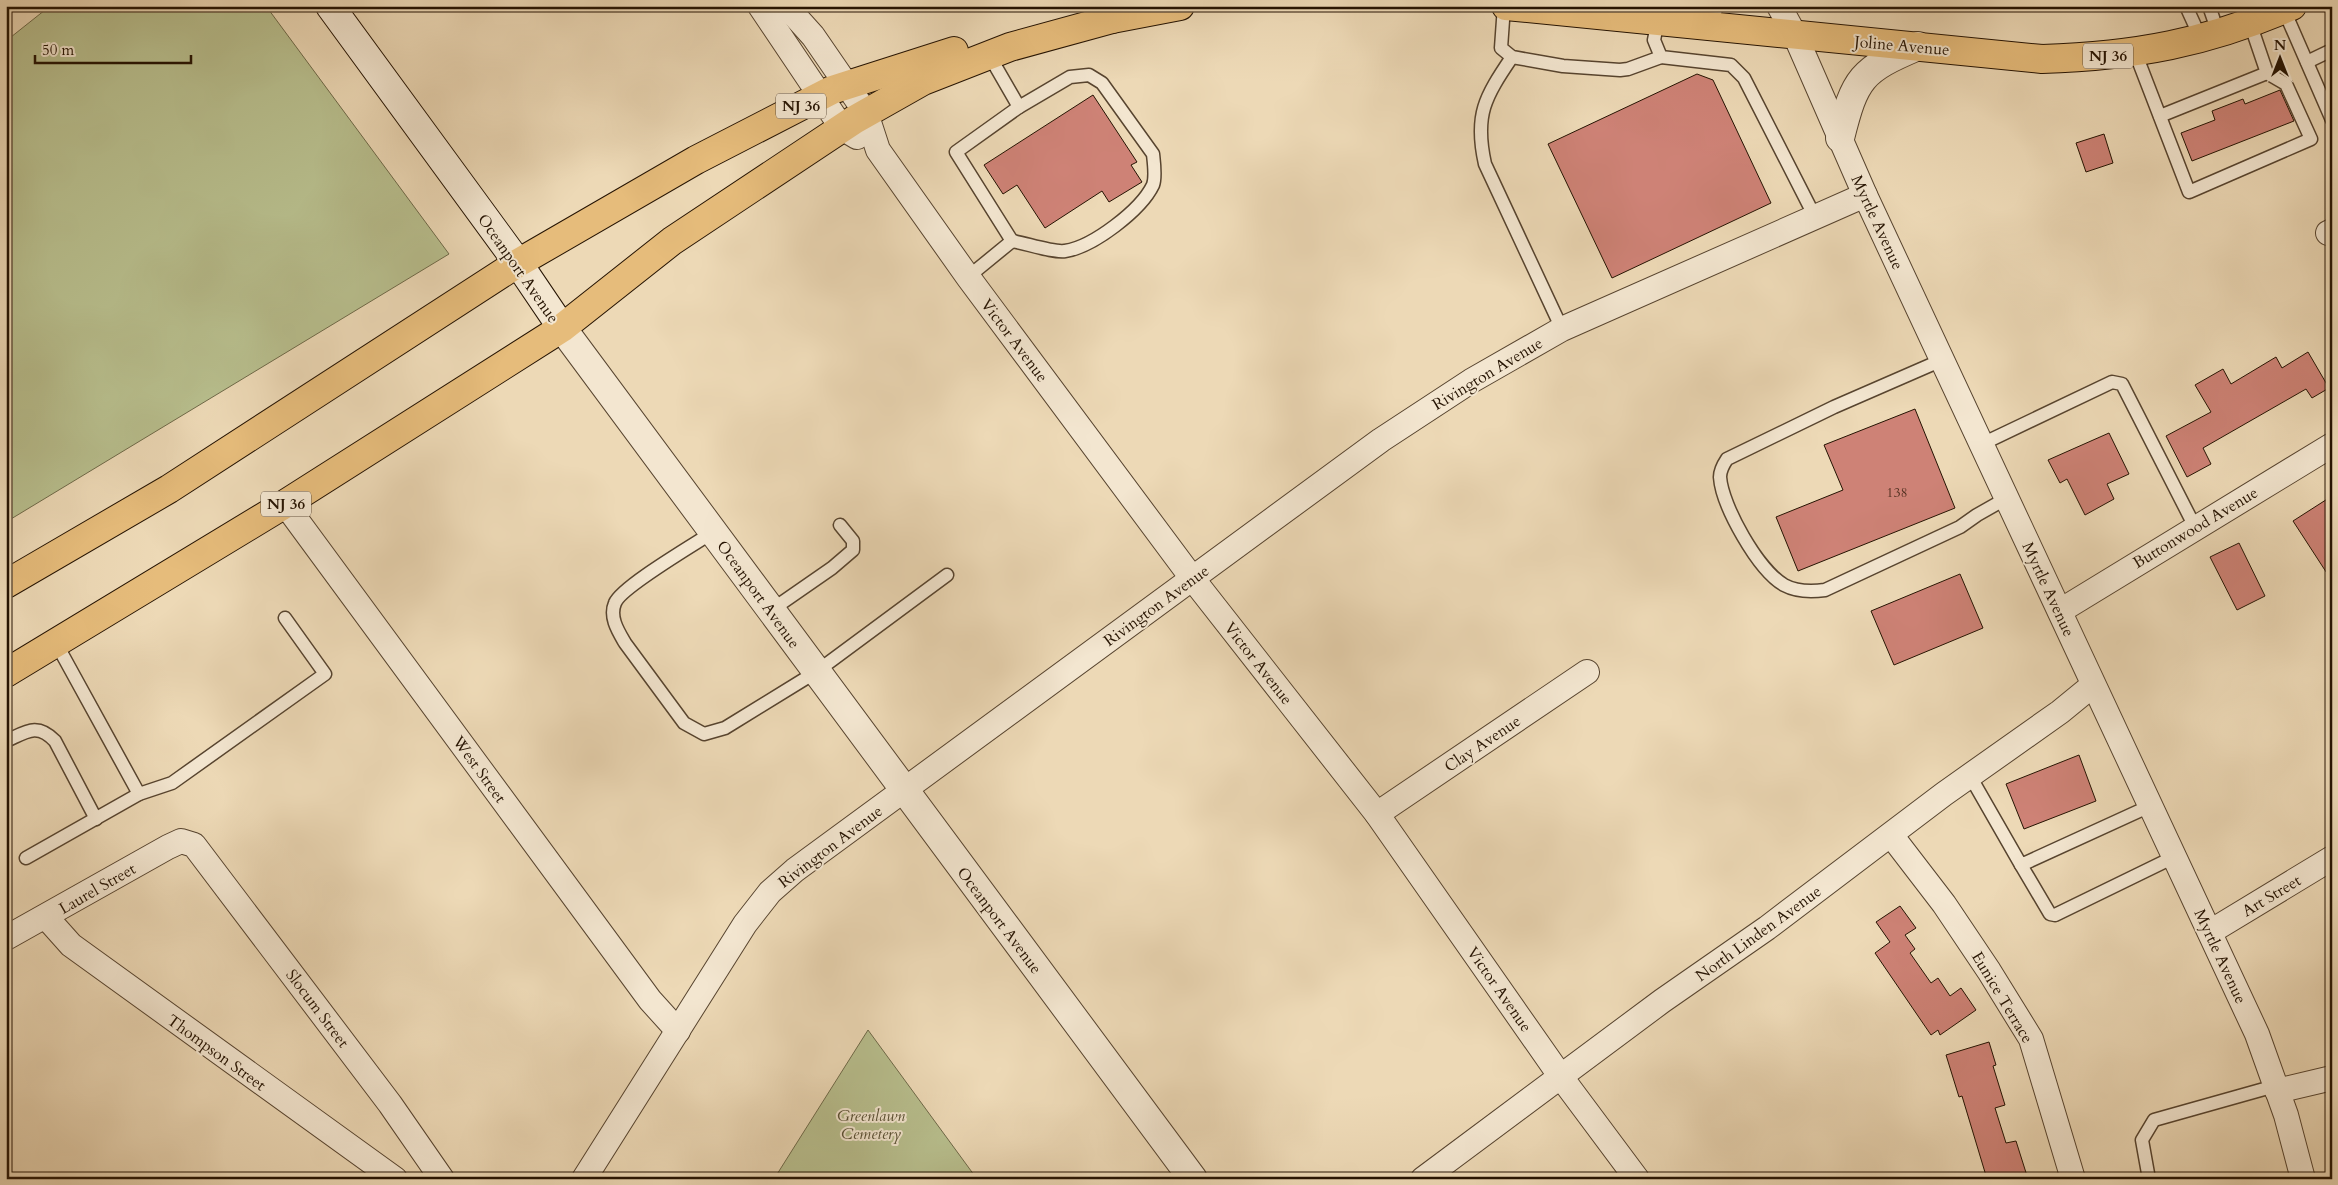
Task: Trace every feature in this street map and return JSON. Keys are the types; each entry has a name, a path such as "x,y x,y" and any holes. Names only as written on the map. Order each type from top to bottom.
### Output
{"main road":[{"name":"NJ 36","path":"6,584 169,489 518,263 696,160 820,96 847,85 990,40 1180,6"},
{"name":"Joline Avenue","path":"1505,6 2042,59 2094,58 2160,49 2210,37 2288,8"},
{"name":"NJ 36","path":"6,672 285,504 562,328 672,241 866,113 924,81 988,55 1112,19"}],"street":[{"name":"Oceanport Avenue","path":"330,6 518,263 562,328 770,611 1193,1179"},
{"name":"Victor Avenue","path":"760,6 842,128 878,150"},
{"name":"Victor Avenue","path":"786,6 813,36 866,113 878,150 968,277 1192,578 1377,814 1561,1077 1637,1179"},
{"path":"1661,20 1709,6"},
{"name":"Myrtle Avenue","path":"1779,6 1796,35 1864,195 1982,444 2256,1034 2276,1088 2303,1179"},
{"path":"1840,138 1853,92 1869,71 1883,60 1918,46"},
{"name":"Rivington Avenue","path":"584,1179 745,924 770,892 795,870 1389,434 1471,381 1562,329 1864,195"},
{"name":"Buttonwood Avenue","path":"2060,611 2332,445"},
{"name":"West Street","path":"285,504 644,992 678,1031"},
{"name":"Clay Avenue","path":"1377,814 1587,672"},
{"name":"North Linden Avenue","path":"1423,1179 1970,776 2060,712 2093,685"},
{"name":"Eunice Terrace","path":"1891,835 1944,904 1989,970 2030,1039 2073,1179"},
{"name":"Laurel Street","path":"6,938 168,847 181,841 188,842"},
{"name":"Slocum Street","path":"188,842 194,845 208,861 418,1142 442,1179"},
{"name":"Art Street","path":"2210,932 2332,858"},
{"name":"Thompson Street","path":"46,917 71,945 395,1179"},
{"path":"2276,1088 2332,1078"}],"lane":[{"path":"1505,6 1501,48 1512,58 1563,66 1620,70 1661,57 1731,65 1744,78 1815,217"},
{"path":"2186,6 2210,37"},
{"path":"2209,6 2210,37"},
{"path":"2288,8 2307,62 2332,120"},
{"path":"1661,20 1654,40 1661,57"},
{"path":"2135,52 2189,192 2311,139 2286,84 2267,74 2250,23"},
{"path":"2307,62 2332,50"},
{"path":"988,55 1019,107"},
{"path":"1512,58 1489,90 1481,122 1480,140 1485,164 1562,329"},
{"path":"2160,116 2267,74"},
{"path":"1089,75 1102,83 1153,154 1154,183 1141,204 1093,241 1064,252 1012,241 956,152 1019,107 1070,77 1089,75"},
{"path":"968,277 1012,241"},
{"path":"1942,360 1834,407 1727,459 1721,468 1720,477 1732,518 1759,562 1784,584 1807,592 1825,590 1940,537 2007,498"},
{"path":"1982,444 2112,382 2122,384 2195,527"},
{"path":"770,611 832,568 852,550 853,541 840,526"},
{"path":"713,532 630,588 615,604 614,617 618,630 684,723 704,734 715,733 816,672 947,575"},
{"path":"26,858 139,794 172,783 324,674 285,618"},
{"path":"56,643 139,794"},
{"path":"6,741 37,729 46,732 55,740 96,819"},
{"path":"1970,776 2050,914 2055,915 2174,857"},
{"path":"2022,865 2150,806"},
{"path":"2149,1179 2142,1140 2154,1120 2276,1088"}],"green space":[{"path":"50,6 266,6 449,254 6,522 6,41"},
{"name":"Greenlawn Cemetery","path":"868,1030 977,1179 774,1179"}],"building":[{"path":"1697,74 1713,80 1771,203 1612,278 1548,144"},
{"path":"2280,90 2294,121 2192,161 2181,133 2215,120 2212,111 2243,99 2245,104"},
{"path":"1093,95 1137,162 1131,165 1142,182 1109,202 1102,191 1045,228 1017,185 1003,194 984,165"},
{"path":"2104,134 2113,163 2086,172 2076,143"},
{"path":"2308,352 2329,388 2312,398 2306,389 2203,448 2211,464 2187,477 2166,436 2211,412 2195,385 2223,369 2231,384 2276,357 2282,368"},
{"path":"1915,409 1955,508 1798,571 1776,517 1843,490 1824,445"},
{"path":"2109,433 2129,474 2107,484 2114,499 2085,515 2067,479 2060,483 2048,460"},
{"path":"2332,496 2332,581 2293,521"},
{"path":"2239,543 2265,596 2237,610 2210,557"},
{"path":"1960,574 1983,628 1894,665 1871,611"},
{"path":"2079,755 2096,801 2024,829 2006,784"},
{"path":"1900,906 1916,928 1905,935 1915,949 1910,953 1931,983 1938,978 1950,996 1961,988 1976,1010 1940,1035 1938,1030 1931,1035 1875,953 1890,942 1876,922"},
{"path":"1989,1042 1996,1065 1993,1066 2005,1105 1995,1108 2006,1143 2016,1141 2028,1179 1987,1179 1962,1096 1959,1097 1946,1055"}]}
